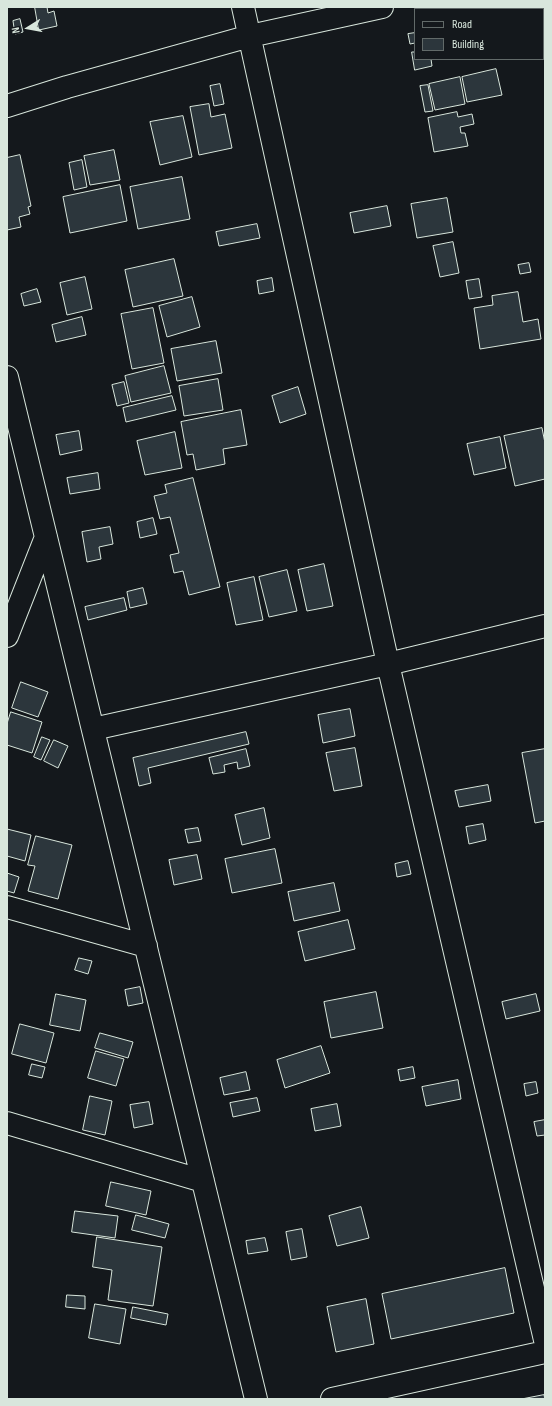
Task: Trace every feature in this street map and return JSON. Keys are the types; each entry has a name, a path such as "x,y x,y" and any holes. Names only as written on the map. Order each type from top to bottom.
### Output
{"street":[{"path":"243,7 388,664 545,1340"},
{"path":"7,106 67,87 250,36 382,7"},
{"path":"7,377 13,424 46,537 256,1399"},
{"path":"7,636 46,537"},
{"path":"93,729 388,664 545,626"},
{"path":"7,907 146,946"},
{"path":"7,1123 203,1181"},
{"path":"332,1399 545,1352"}],"building":[{"path":"35,7 47,7 48,13 54,11 57,26 39,30"},
{"path":"20,19 23,32 15,34 13,21"},
{"path":"414,33 414,43 410,44 408,34"},
{"path":"412,52 414,52 414,60 431,60 432,66 415,70"},
{"path":"496,69 502,95 467,102 462,77"},
{"path":"460,77 465,104 435,110 429,84"},
{"path":"220,84 224,104 214,106 210,86"},
{"path":"428,85 433,111 425,112 420,86"},
{"path":"209,104 211,117 225,114 232,148 199,155 190,107"},
{"path":"457,112 458,117 472,114 474,124 460,127 461,133 465,133 468,146 434,152 428,118"},
{"path":"183,116 192,157 160,165 150,122"},
{"path":"114,150 120,180 90,185 84,156"},
{"path":"20,155 31,206 28,207 30,214 19,217 21,227 7,230 7,158"},
{"path":"82,160 87,187 74,190 69,163"},
{"path":"182,177 190,219 138,229 130,187"},
{"path":"120,185 127,221 70,233 63,197"},
{"path":"447,198 453,232 417,238 411,204"},
{"path":"387,206 391,226 354,233 350,213"},
{"path":"257,224 260,238 219,246 216,232"},
{"path":"453,242 459,273 440,277 433,246"},
{"path":"174,259 183,296 133,307 125,270"},
{"path":"529,263 531,272 520,274 518,265"},
{"path":"85,277 92,309 67,315 60,283"},
{"path":"272,278 274,291 259,294 257,281"},
{"path":"479,279 482,297 469,299 466,281"},
{"path":"37,289 41,302 24,306 21,294"},
{"path":"518,292 523,322 538,319 541,339 480,349 474,308 493,305 492,296"},
{"path":"192,297 200,327 167,337 159,306"},
{"path":"153,308 164,363 132,369 121,314"},
{"path":"82,317 86,335 56,342 52,325"},
{"path":"216,341 222,373 177,381 171,349"},
{"path":"164,366 171,393 131,402 125,376"},
{"path":"218,379 223,410 184,416 179,386"},
{"path":"124,382 129,403 117,406 112,385"},
{"path":"298,387 306,414 280,423 272,396"},
{"path":"172,396 176,410 126,422 123,408"},
{"path":"241,410 247,445 223,449 225,464 196,470 193,454 187,455 181,422"},
{"path":"542,428 545,443 545,479 515,486 504,436"},
{"path":"79,431 82,450 60,455 56,435"},
{"path":"175,432 182,468 145,475 137,441"},
{"path":"500,437 506,468 474,475 467,444"},
{"path":"98,473 100,489 70,494 67,478"},
{"path":"193,478 220,587 189,595 183,571 174,573 170,555 179,553 170,517 160,519 154,496 167,493 165,485"},
{"path":"153,518 157,534 140,538 137,522"},
{"path":"110,527 113,544 99,547 101,559 87,562 82,532"},
{"path":"324,564 333,606 307,611 298,570"},
{"path":"287,570 297,611 269,617 259,577"},
{"path":"254,577 263,620 236,625 227,583"},
{"path":"143,588 147,604 130,608 127,592"},
{"path":"124,598 127,610 88,620 85,607"},
{"path":"21,682 48,692 38,717 12,708"},
{"path":"350,709 355,736 323,743 318,715"},
{"path":"11,712 42,722 32,753 7,745 7,724"},
{"path":"246,732 249,744 148,768 151,783 139,786 133,758"},
{"path":"42,737 50,740 41,760 34,757"},
{"path":"54,740 68,746 58,768 44,761"},
{"path":"355,748 362,786 334,791 326,753"},
{"path":"246,749 250,766 238,769 237,762 224,765 225,772 213,774 209,758"},
{"path":"545,749 545,821 535,823 522,753"},
{"path":"488,785 491,801 459,807 455,791"},
{"path":"264,808 270,838 242,845 235,815"},
{"path":"483,824 486,840 469,844 466,827"},
{"path":"198,828 201,841 188,843 185,830"},
{"path":"7,829 31,835 25,861 7,856"},
{"path":"36,836 72,845 58,899 28,891 35,866 28,865"},
{"path":"275,849 282,883 232,893 225,859"},
{"path":"197,855 202,879 174,885 169,860"},
{"path":"408,861 411,874 397,877 395,864"},
{"path":"7,873 19,877 14,893 7,891"},
{"path":"334,883 340,911 294,921 288,892"},
{"path":"348,920 355,949 305,961 298,932"},
{"path":"79,958 92,961 88,974 75,970"},
{"path":"140,987 143,1003 128,1006 125,990"},
{"path":"376,992 383,1028 331,1038 324,1002"},
{"path":"56,994 86,1000 80,1031 50,1025"},
{"path":"536,994 540,1011 506,1019 502,1002"},
{"path":"20,1024 54,1033 46,1063 12,1054"},
{"path":"100,1033 133,1042 128,1058 95,1048"},
{"path":"321,1046 330,1073 285,1088 277,1060"},
{"path":"96,1051 124,1059 116,1086 88,1078"},
{"path":"32,1064 45,1067 42,1078 29,1075"},
{"path":"413,1067 415,1078 400,1081 398,1070"},
{"path":"246,1072 250,1090 224,1095 220,1078"},
{"path":"458,1080 461,1099 426,1106 422,1087"},
{"path":"536,1082 538,1093 526,1096 524,1084"},
{"path":"90,1096 112,1101 105,1135 83,1130"},
{"path":"257,1098 260,1111 233,1117 230,1103"},
{"path":"149,1102 153,1124 134,1128 130,1105"},
{"path":"337,1104 341,1126 315,1131 311,1109"},
{"path":"545,1120 545,1135 537,1136 534,1122"},
{"path":"111,1182 151,1191 146,1215 106,1206"},
{"path":"361,1207 369,1238 337,1246 329,1216"},
{"path":"75,1211 118,1216 115,1238 72,1232"},
{"path":"136,1215 169,1224 165,1238 132,1230"},
{"path":"302,1229 307,1257 291,1260 286,1232"},
{"path":"97,1237 162,1247 153,1306 108,1300 112,1270 93,1267"},
{"path":"265,1238 268,1251 248,1254 246,1241"},
{"path":"505,1268 514,1313 391,1339 382,1294"},
{"path":"67,1295 85,1296 85,1309 66,1307"},
{"path":"366,1299 374,1344 336,1352 327,1307"},
{"path":"95,1304 126,1309 120,1344 89,1338"},
{"path":"133,1307 168,1314 166,1325 131,1318"},
{"path":"544,1395 545,1399 522,1399"}]}
